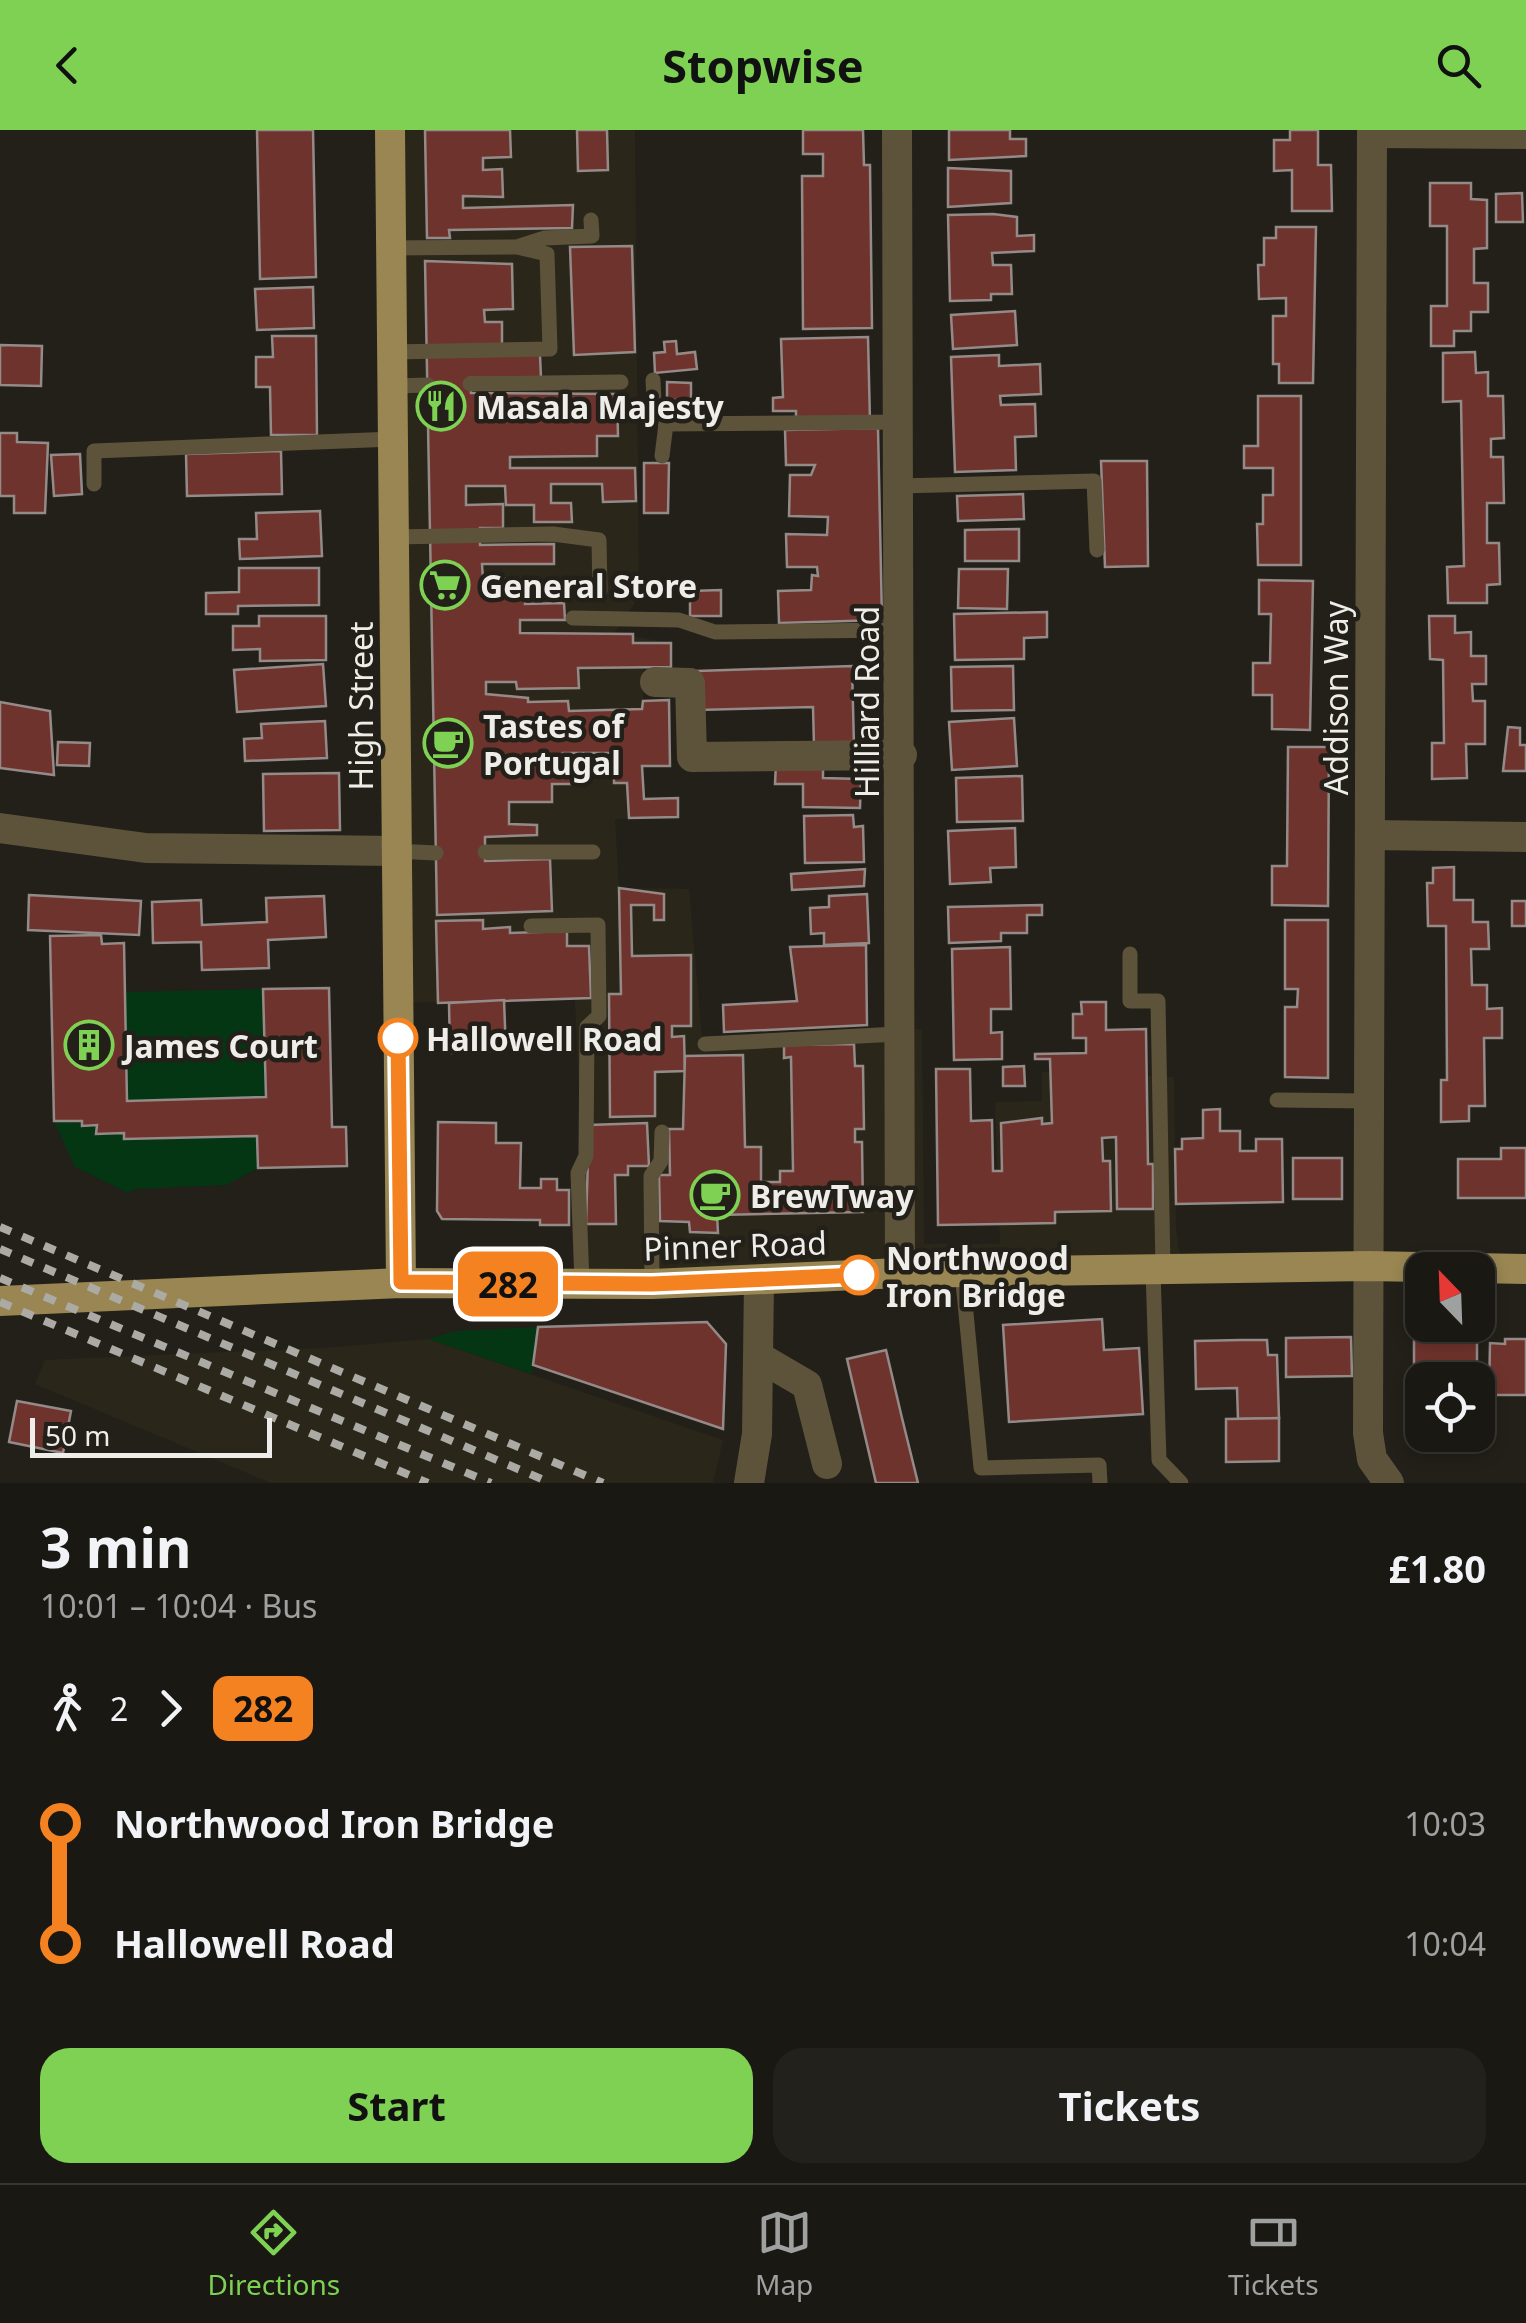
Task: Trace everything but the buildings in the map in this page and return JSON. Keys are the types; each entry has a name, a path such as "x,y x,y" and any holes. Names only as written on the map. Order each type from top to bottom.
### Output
{"main road":[{"name":"High Street","path":"390,130 401,1282"},
{"name":"Pinner Road","path":"0,1301 401,1282 652,1284 900,1273 1368,1266 1526,1270"}],"street":[{"name":"Hilliard Road","path":"897,130 902,755 900,1273"},
{"path":"1372,132 1526,134"},
{"name":"Addison Way","path":"1372,132 1368,1434 1372,1459 1390,1483"},
{"path":"655,682 690,683 692,757 902,755"},
{"path":"0,828 146,848 395,852"},
{"path":"1370,836 1526,837"},
{"path":"749,1483 757,1434 759,1280"},
{"path":"759,1357 807,1385 827,1464"}],"lane":[{"path":"517,247 545,238 592,236 592,220"},
{"path":"392,248 517,247 547,254 550,349 392,352"},
{"path":"653,380 654,401 666,424 662,456"},
{"path":"470,384 621,382"},
{"path":"393,386 428,385"},
{"path":"666,424 899,422"},
{"path":"94,484 94,451 394,439"},
{"path":"899,486 1094,481 1097,550"},
{"path":"395,536 553,534 599,540 600,592"},
{"path":"572,618 678,620 716,632 901,630"},
{"path":"395,852 436,853"},
{"path":"485,852 593,852"},
{"path":"531,926 598,925 599,1016 586,1027 586,1156 578,1173 582,1284"},
{"path":"1130,954 1130,1001 1158,1001 1160,1460 1180,1483"},
{"path":"705,1044 898,1034"},
{"path":"1277,1100 1369,1101"},
{"path":"652,1284 651,1176 662,1162 662,1132"},
{"path":"962,1272 981,1468 1099,1465 1100,1483"}],"shaded area":[{"path":"397,130 635,130 639,597 614,633 671,643 671,667 643,668 643,700 669,700 670,766 642,767 644,799 678,798 678,817 615,819 619,888 689,889 702,1037 922,1029 924,1244 1000,1244 995,1102 1042,1101 1042,1072 1174,1077 1176,1229 1182,1269 587,1284 575,999 398,1003"},
{"path":"428,1339 723,1440 713,1483 271,1483 35,1384 45,1360 322,1348"}],"green space":[{"path":"263,989 266,1097 127,1101 125,992"},
{"path":"54,1121 97,1125 97,1134 124,1133 125,1139 257,1136 258,1168 226,1185 134,1189 128,1193 75,1167"},
{"path":"538,1327 532,1374 428,1339 457,1331"}],"railway":[{"path":"0,1227 603,1483"},
{"path":"0,1249 551,1483"},
{"path":"0,1278 491,1483"},
{"path":"0,1302 428,1483"}],"bus line":[{"name":"282","path":"398,1038 401,1282 652,1284 859,1275"}],"place":[{"name":"Masala Majesty","path":"441,406"},
{"name":"General Store","path":"445,585"},
{"name":"Tastes of Portugal","path":"448,743"},
{"name":"Hallowell Road","path":"398,1038"},
{"name":"James Court","path":"89,1045"},
{"name":"BrewTway","path":"715,1195"},
{"name":"Northwood Iron Bridge","path":"859,1275"}]}
